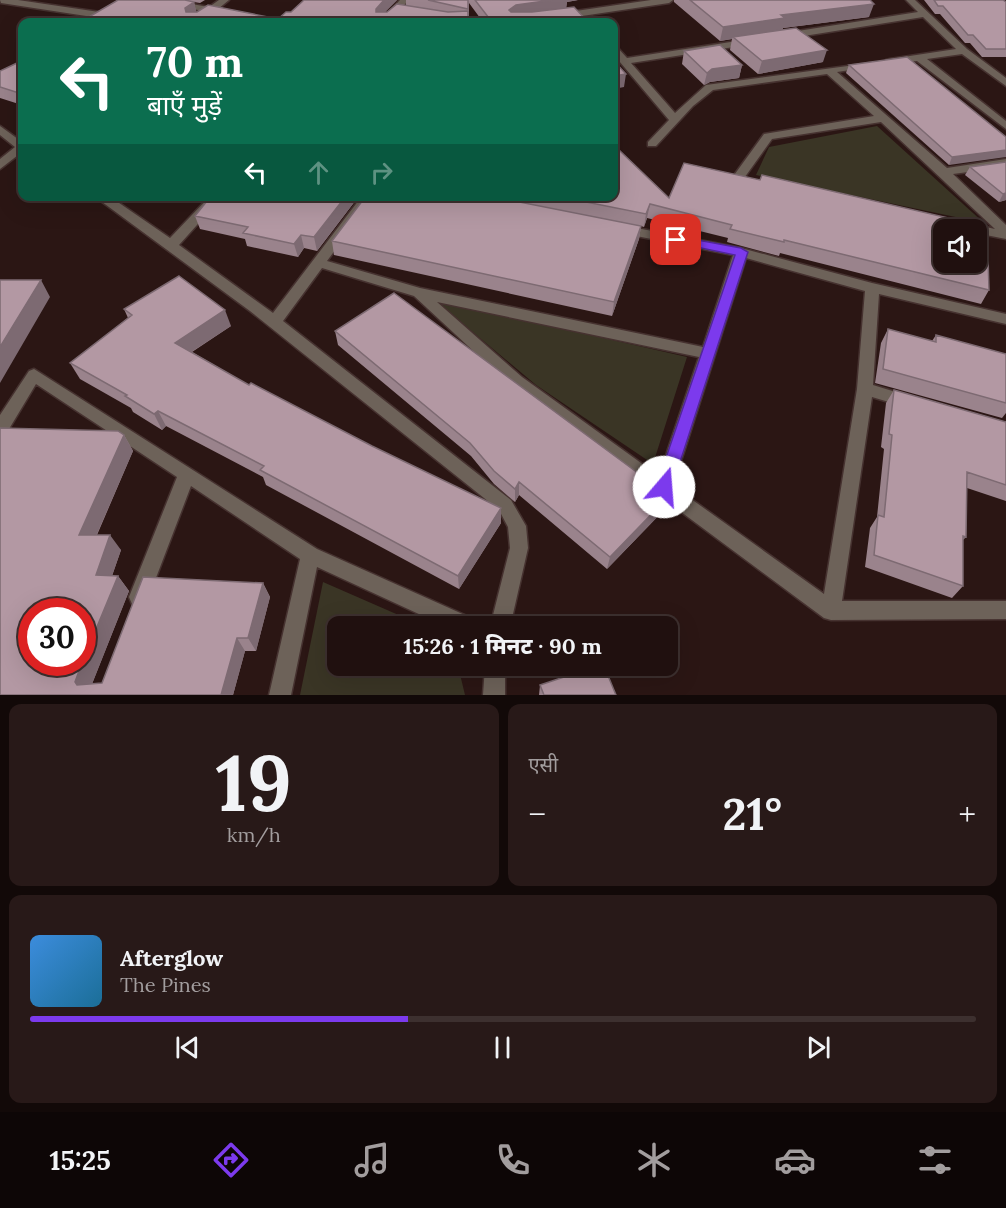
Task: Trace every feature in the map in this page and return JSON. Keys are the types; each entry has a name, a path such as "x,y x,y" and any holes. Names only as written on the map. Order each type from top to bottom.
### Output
{"street":[{"path":"1,0 111,14 104,18"},
{"path":"153,0 232,14"},
{"path":"200,18 225,0"},
{"path":"387,18 405,0"},
{"path":"549,18 669,0"},
{"path":"910,0 964,51 1006,83"},
{"path":"395,10 406,12"},
{"path":"583,13 587,18"},
{"path":"775,38 925,14"},
{"path":"624,61 763,39"},
{"path":"652,144 698,95 710,87 964,51"},
{"path":"618,53 674,119"},
{"path":"918,57 1006,126"},
{"path":"830,71 944,172 1006,234"},
{"path":"739,178 768,136 883,118"},
{"path":"0,129 18,144"},
{"path":"0,165 18,150"},
{"path":"944,172 1006,163"},
{"path":"108,201 172,244 275,321 505,505 517,526 519,548 503,616"},
{"path":"172,244 212,201"},
{"path":"275,321 365,201"},
{"path":"613,228 741,252 872,288 1006,320"},
{"path":"987,230 1006,234"},
{"path":"664,487 741,252"},
{"path":"320,264 419,293 707,353"},
{"path":"831,611 866,389 872,288"},
{"path":"419,293 516,381 831,611 1006,610"},
{"path":"0,429 34,375 310,555 445,616"},
{"path":"866,389 920,405"},
{"path":"130,618 186,476"},
{"path":"280,695 310,555"},
{"path":"494,695 495,676"}],"shaded area":[{"path":"877,126 980,219 965,219 756,175 769,147"},
{"path":"433,299 687,357 653,464 536,385"},
{"path":"323,582 401,616 327,616 327,676 460,676 465,695 300,695"}],"building":[{"path":"118,0 185,0 194,2 185,8 186,12 197,12 208,5 273,18 87,18"},
{"path":"304,0 384,0 376,12 387,12 397,4 448,12 468,11 468,18 279,18 286,12 291,12"},
{"path":"428,0 468,0 468,9"},
{"path":"475,0 552,0 516,5 509,10 511,12 532,12 574,7 584,18 489,18"},
{"path":"690,0 870,0 874,4 781,15 785,18 723,27"},
{"path":"934,0 1003,0 1006,2 1006,49 986,49 973,35 968,35 943,6 938,6"},
{"path":"796,28 827,50 762,61 733,37"},
{"path":"720,45 742,65 712,69 707,73 684,51"},
{"path":"907,57 1006,137 1006,150 952,157 849,65"},
{"path":"17,63 18,93 0,87 0,71"},
{"path":"618,65 626,74 618,75"},
{"path":"618,149 669,198 684,163 760,180 762,175 953,219 933,219 933,273 987,273 988,257 989,290 730,229 732,225 650,204 646,214 581,201 618,201"},
{"path":"1006,162 1006,193 1003,194 970,167"},
{"path":"207,201 342,201 314,237 301,235 294,244 243,233 248,227 195,216"},
{"path":"362,201 514,201 641,226 614,302 332,241"},
{"path":"179,276 225,310 175,343 249,385 251,383 372,446 501,508 458,576 260,470 264,466 158,411 154,414 125,396 127,395 70,363 132,315 124,309"},
{"path":"0,280 41,280 0,347"},
{"path":"394,293 669,496 610,557 519,482 515,489 494,471 470,443 335,331"},
{"path":"888,329 936,342 936,335 1006,354 1006,403 883,369"},
{"path":"894,390 1006,422 1006,485 967,472 963,586 874,555 878,515 884,517"},
{"path":"0,428 118,431 124,435 79,535 110,535 96,575 118,576 96,629 96,598 18,598 18,676 77,676 75,682 77,685 102,683 143,577 263,583 248,638 237,638 221,695 0,695"},
{"path":"567,676 608,676 616,695 544,695 540,685"}],"route":[{"path":"664,487 741,252 676,240"}]}
